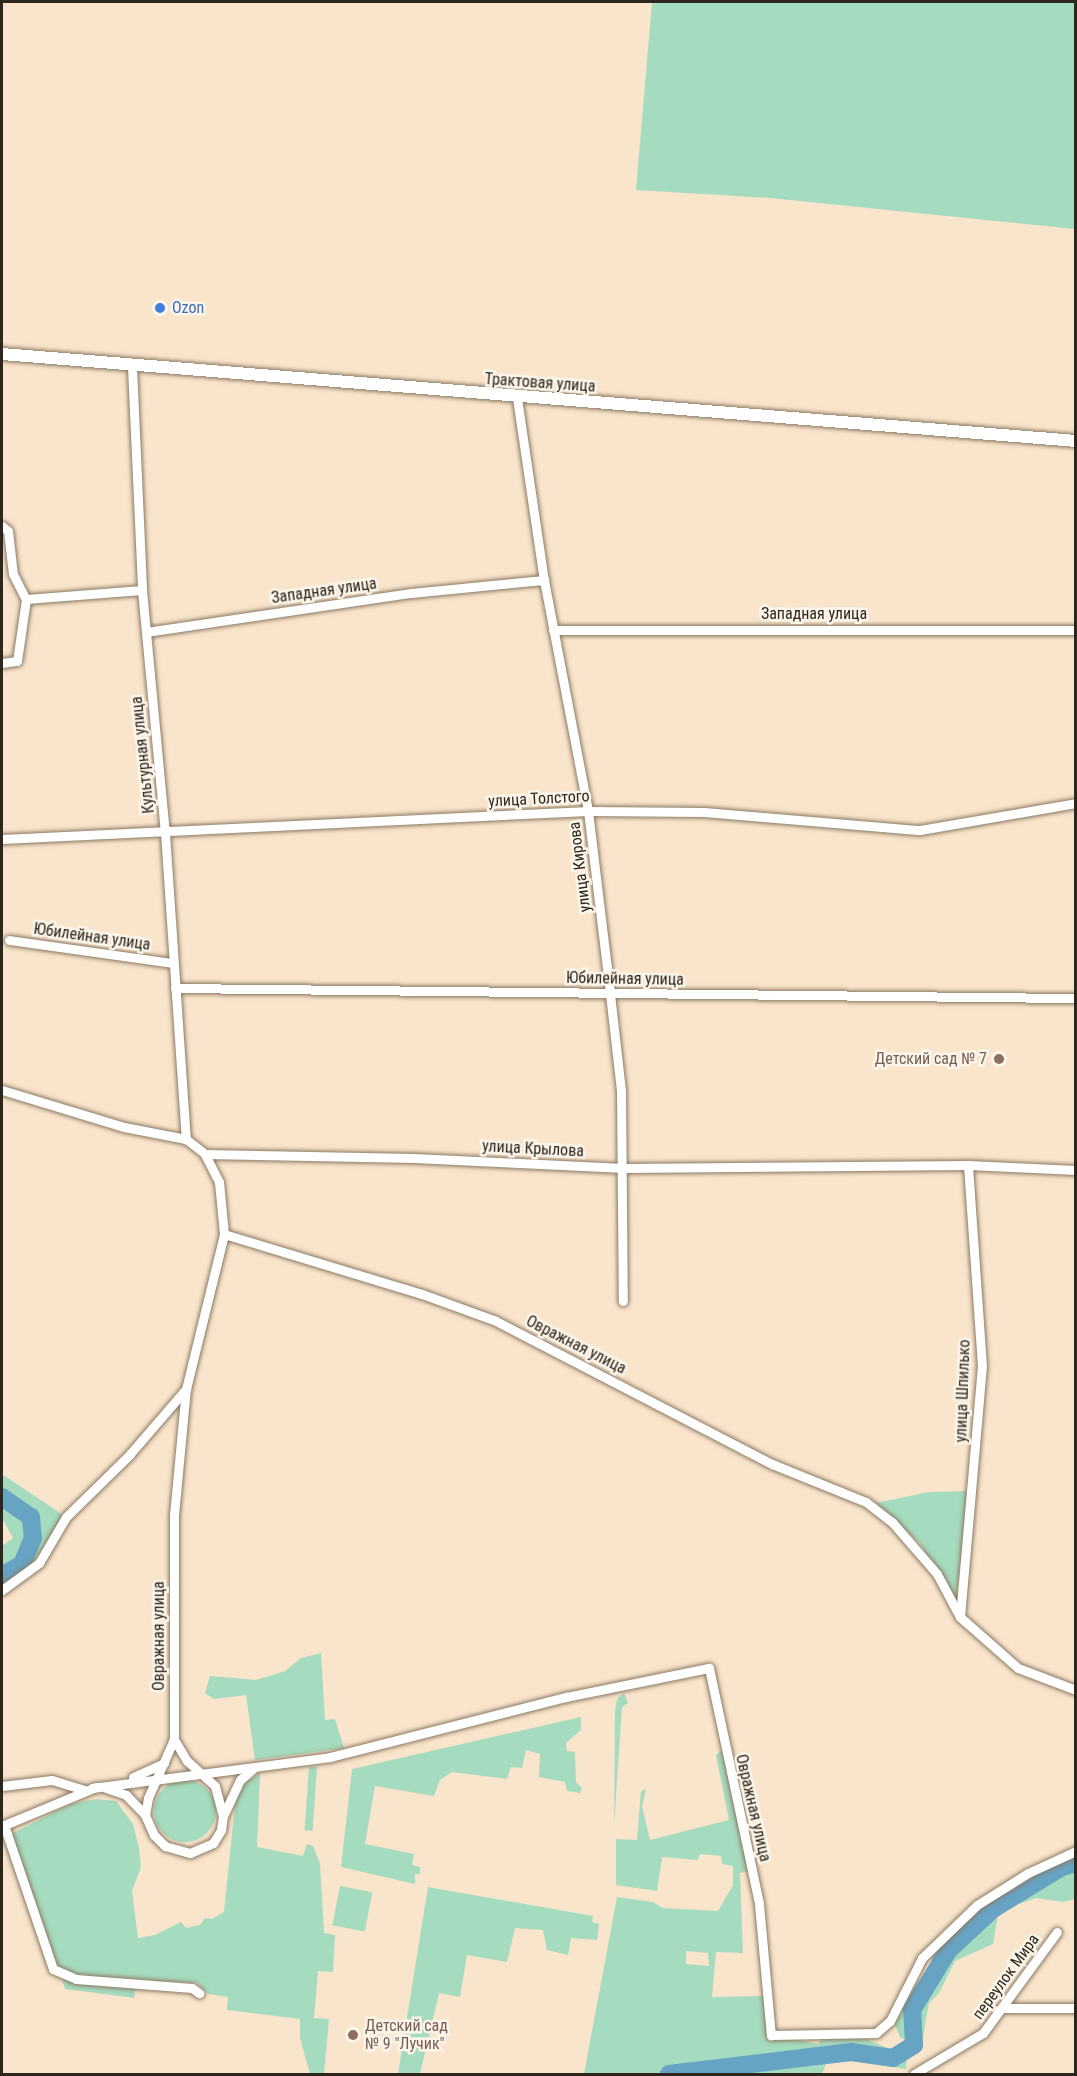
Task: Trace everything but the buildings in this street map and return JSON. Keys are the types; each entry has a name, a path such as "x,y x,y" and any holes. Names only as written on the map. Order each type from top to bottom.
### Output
{"main road":[{"name":"Трактовая улица","path":"2,354 132,367 1076,441"}],"street":[{"name":"Культурная улица","path":"132,367 142,590 165,833 172,963 186,1139"},
{"name":"улица Кирова","path":"517,398 544,580 588,811 610,994 621,1091 624,1168 623,1301"},
{"path":"2,526 8,531 13,574 26,599 18,661 2,663"},
{"name":"Западная улица","path":"146,632 411,593 544,580"},
{"path":"26,599 142,590"},
{"name":"Западная улица","path":"553,630 1076,630"},
{"name":"улица Толстого","path":"2,839 588,811 704,812 920,830 1076,803"},
{"name":"Юбилейная улица","path":"9,940 172,963"},
{"name":"Юбилейная улица","path":"175,988 1076,998"},
{"path":"2,1090 124,1127 186,1139 205,1154"},
{"name":"улица Крылова","path":"205,1154 414,1158 624,1168 968,1165 1076,1170"},
{"name":"Овражная улица","path":"174,1739 174,1515 186,1389 224,1234 219,1182 205,1154"},
{"name":"улица Шпилько","path":"960,1617 982,1366 968,1165"},
{"name":"Овражная улица","path":"224,1234 422,1294 496,1322 772,1464 866,1502 892,1522 937,1574 960,1617 1018,1668 1076,1690"},
{"name":"Овражная улица","path":"2,1590 39,1563 66,1517 130,1454 186,1389"},
{"name":"Овражная улица","path":"257,1766 330,1757 576,1695 710,1668 759,1904 771,2035 876,2033 890,2021 922,1958 977,1905 1028,1874 1076,1851"},
{"path":"145,1815 174,1739"},
{"path":"174,1739 187,1761 218,1793 223,1816"},
{"path":"165,1762 147,1773 88,1789 3,1825 53,1969 76,1979 192,1988 199,1993"},
{"path":"88,1789 257,1766"},
{"path":"2,1786 52,1780 88,1789 120,1791 145,1815 154,1835 165,1846 190,1853 213,1843 221,1830 223,1816 240,1780 257,1766"},
{"name":"переулок Мира","path":"914,2074 983,2033 1005,2008 1057,1932"},
{"path":"1005,2008 1076,2008"}],"green space":[{"path":"652,2 1075,2 1075,229 770,198 636,190"},
{"path":"2,1474 66,1517 41,1560 2,1590 2,1546 13,1538 2,1518"},
{"path":"969,1491 956,1600 920,1543 876,1503 929,1492"},
{"path":"321,1653 325,1720 335,1719 344,1748 255,1760 246,1695 214,1699 205,1693 210,1676 256,1680 285,1671 301,1658"},
{"path":"624,1693 628,1703 622,1707 614,1825 615,1712 617,1699"},
{"path":"581,1717 581,1730 566,1743 567,1751 575,1752 576,1782 582,1788 580,1793 567,1791 565,1782 539,1777 540,1754 526,1750 522,1768 511,1767 507,1779 452,1772 440,1780 434,1796 375,1786 365,1844 414,1854 412,1865 420,1867 420,1874 415,1874 415,1884 341,1867 352,1769"},
{"path":"722,1750 749,1871 740,1873 743,1953 716,1952 712,1997 767,1996 771,2035 818,2044 826,2034 851,2033 907,2056 906,2069 851,2061 826,2064 822,2074 584,2074 617,1897 653,1902 663,1908 718,1911 733,1885 733,1866 722,1864 721,1856 700,1854 698,1860 662,1857 657,1891 616,1885 616,1839 637,1840 641,1791 646,1789 642,1806 650,1840 729,1820 716,1755","holes":["686,1951 708,1953 709,1966 686,1964"]},
{"path":"309,1766 317,1767 313,1831 305,1830"},
{"path":"260,1773 257,1847 303,1856 307,1844 313,1846 320,1864 324,1933 335,1935 333,1972 318,1971 314,2018 329,2019 324,2074 310,2074 300,2038 300,2019 227,2010 228,1997 208,1994 197,1983 71,1976 57,1967 12,1841 13,1833 71,1804 96,1799 116,1801 133,1824 139,1848 141,1867 132,1891 138,1938 155,1935 181,1922 186,1928 200,1925 205,1918 212,1919 224,1912 235,1805 241,1786"},
{"path":"185,1780 202,1785 207,1789 211,1794 216,1811 211,1828 207,1833 202,1837 185,1842 168,1837 163,1833 159,1828 154,1811 159,1794 163,1789 168,1785"},
{"path":"1075,1854 1075,1899 1063,1902 1036,1898 1002,1910 1011,1889"},
{"path":"340,1886 372,1892 365,1932 332,1925"},
{"path":"428,1887 593,1916 592,1922 599,1924 597,1940 571,1938 568,1955 547,1950 543,1930 515,1928 507,1962 467,1955 460,1997 439,1993 420,2074 398,2074"},
{"path":"977,1909 998,1915 993,1944 955,1961 939,1993 929,2003 921,2048 900,2037 894,2022 907,1994 933,1965 931,1956"},
{"path":"62,1979 136,1986 134,1998 65,1989"}],"waterway":[{"path":"2,1497 31,1517 33,1538 22,1564 2,1576"},
{"path":"669,2074 851,2052 893,2058 914,2045 912,2010 948,1951 993,1909 1062,1867 1076,1863"}],"place":[{"name":"Ozon","path":"160,308"},
{"name":"Детский сад № 7","path":"999,1059"},
{"name":"Детский сад № 9 \"Лучик\"","path":"353,2035"}]}
